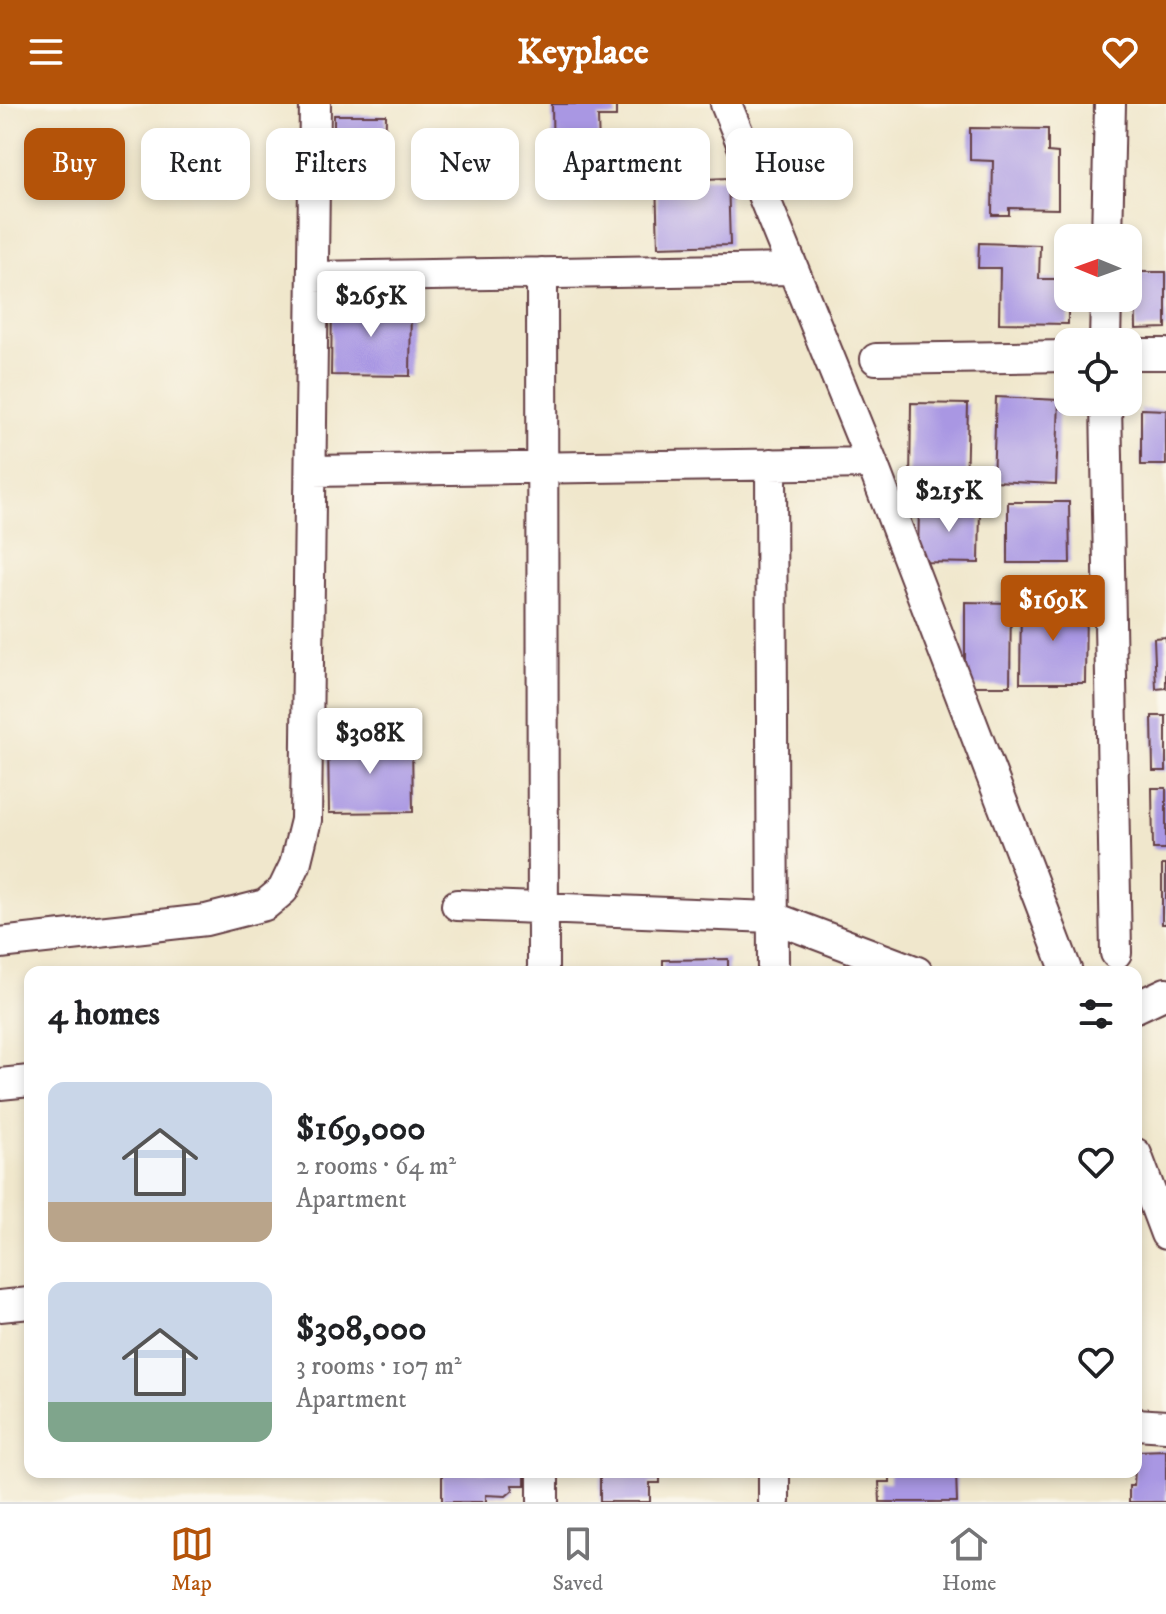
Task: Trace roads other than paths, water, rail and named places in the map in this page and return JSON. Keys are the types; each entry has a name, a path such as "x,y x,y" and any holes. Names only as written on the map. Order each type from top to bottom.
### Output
{"street":[{"path":"0,943 206,920 265,905 283,890 295,865 306,820 315,104"},
{"path":"726,104 872,463 1065,966"},
{"path":"1107,224 1110,104"},
{"path":"313,277 793,269"},
{"path":"542,273 543,966"},
{"path":"1142,354 1166,354"},
{"path":"876,359 1054,356"},
{"path":"1106,416 1116,953"},
{"path":"311,471 872,463"},
{"path":"771,464 773,966"},
{"path":"457,905 772,917 901,966"},
{"path":"1142,1004 1166,993"},
{"path":"0,1084 24,1082"},
{"path":"1142,1170 1166,1234"},
{"path":"0,1306 24,1304"},
{"path":"1142,1424 1166,1426"},
{"path":"543,1478 543,1502"},
{"path":"774,1478 774,1502"}]}
